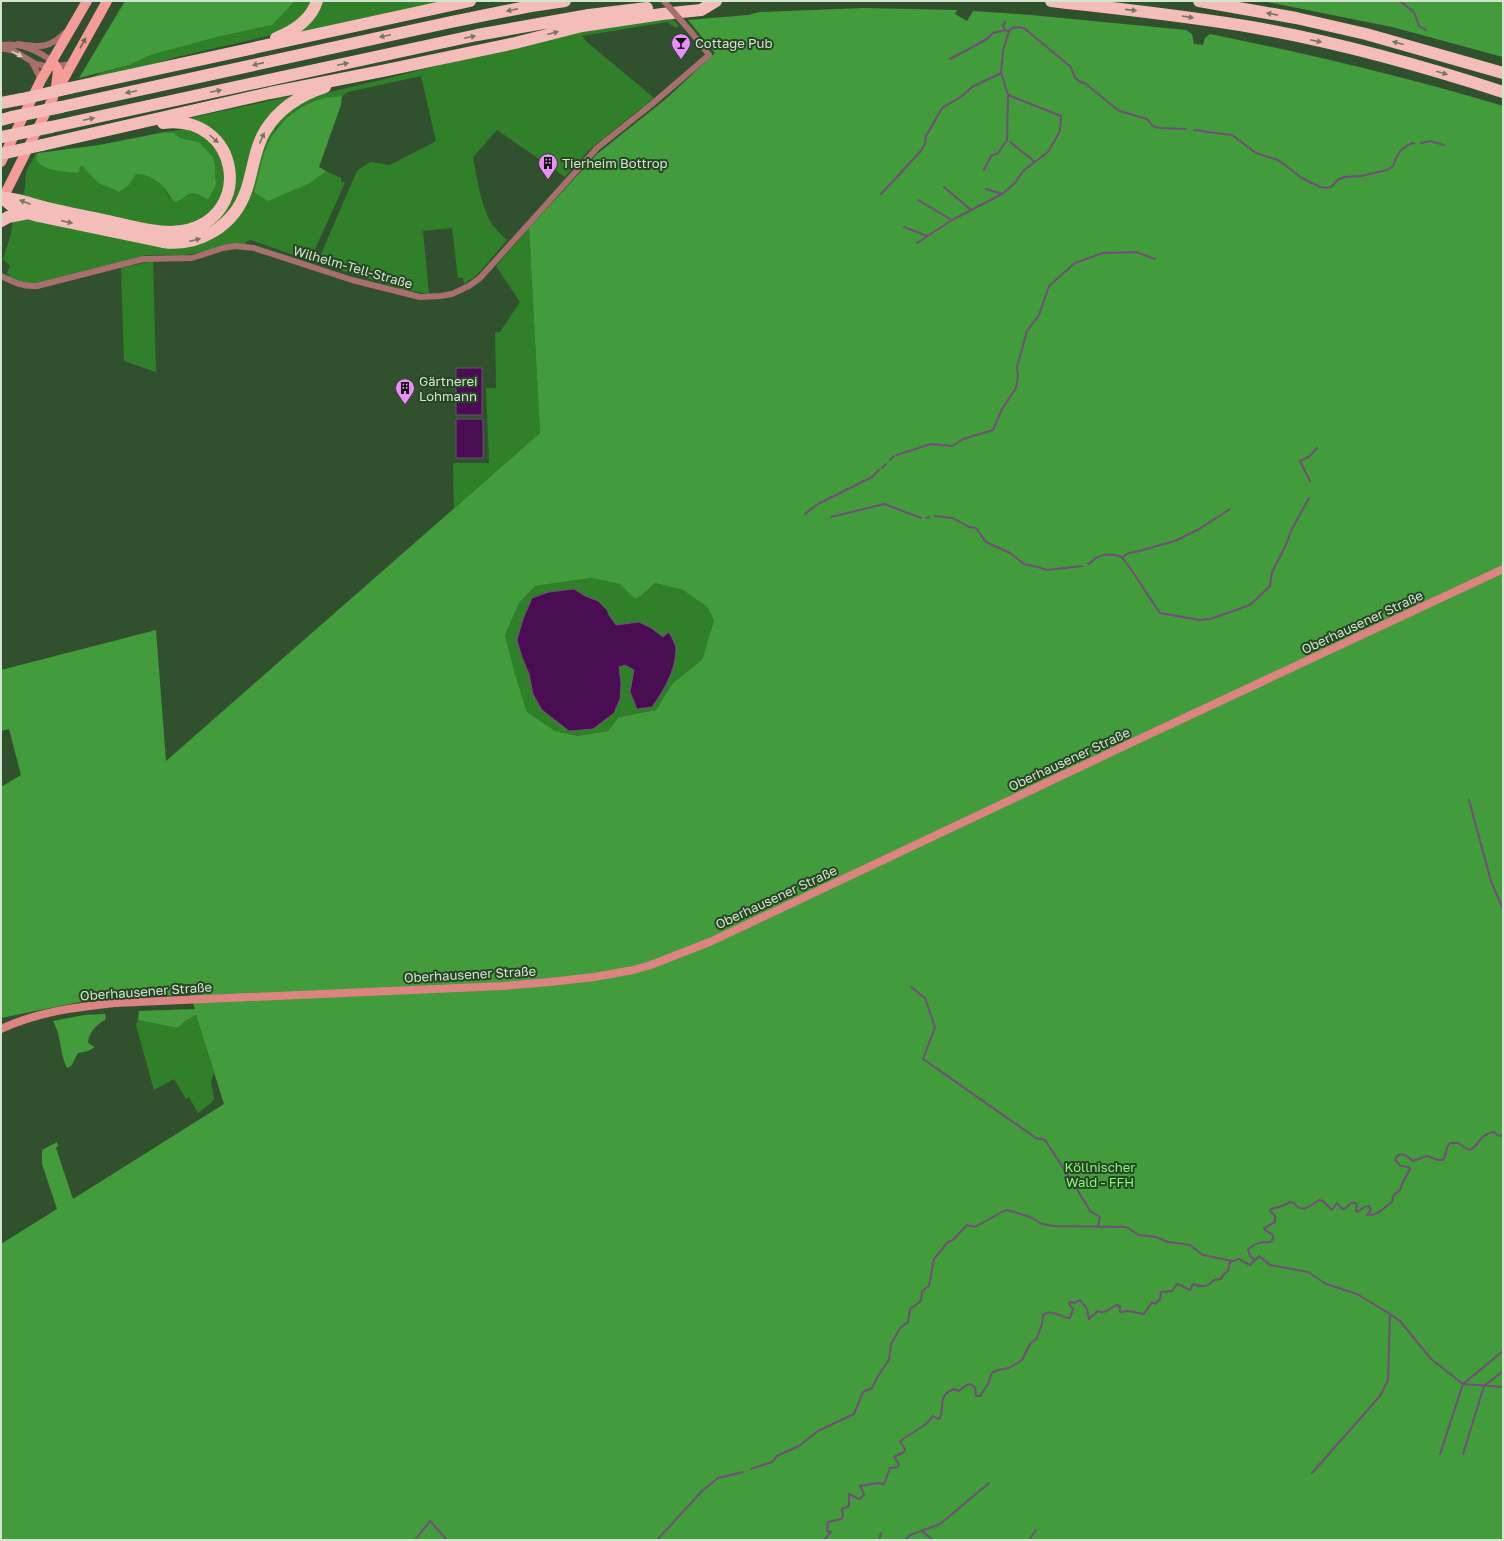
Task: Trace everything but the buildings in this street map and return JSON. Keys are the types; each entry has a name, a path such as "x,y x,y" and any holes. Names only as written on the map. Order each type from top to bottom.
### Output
{"highway":[{"path":"230,53 240,46 274,38 290,32 310,16 317,1"},
{"path":"7,118 60,94 230,53 470,1"},
{"path":"1,103 60,94 531,6 565,1"},
{"path":"1,154 270,93 382,71 582,26 662,14 701,10 716,1"},
{"path":"2,138 477,35 589,15 716,1"},
{"path":"1051,1 1178,15 1259,29 1359,50 1503,92"},
{"path":"1198,1 1296,18 1366,34 1503,73"},
{"path":"2,199 13,207 29,213 162,242 179,243 207,236 229,219 242,202 260,141 271,121 278,113 288,104 323,87 382,71"},
{"path":"2,199 12,198 43,207 168,232 191,229 202,224 217,212 230,186 231,176 225,154 219,143 210,135 188,124 176,121 110,130"},
{"path":"1,221 8,217 29,213"}],"main road":[{"path":"1,162 41,80 52,65 70,28 87,1"},
{"path":"2,199 60,94 72,64 107,1"},
{"path":"52,65 58,74 60,94"},
{"name":"Oberhausener Straße","path":"1,1029 14,1022 52,1012 109,1004 503,986 594,977 651,965 719,938 1503,570"}],"street":[{"name":"Wilhelm-Tell-Straße","path":"1,276 15,283 37,286 143,259 192,258 223,248 236,246 254,248 352,280 408,294 431,297 452,294 469,286 480,278 597,148 709,55 664,1"},
{"path":"1,45 18,44 40,46 50,44 54,43 70,28"},
{"path":"18,44 39,52 52,65"},
{"path":"1,48 14,51 32,62 52,65 72,64"},
{"path":"32,62 41,80"}],"green space":[{"path":"125,1 295,1 272,25 217,37 151,55 129,65 79,78"},
{"path":"295,1 314,1 306,15 276,34 177,57 137,69 91,78 100,73 129,65 151,55 217,37 272,25"},
{"path":"322,1 444,1 295,34"},
{"path":"1262,1 1503,1 1503,57 1392,27"},
{"name":"Köllnischer Wald - FFH","path":"864,8 957,10 955,14 967,21 973,11 1186,30 1192,34 1194,44 1203,45 1205,38 1210,34 1358,67 1431,85 1503,106 1503,1540 1,1540 1,1244 57,1209 42,1164 42,1150 57,1142 58,1146 56,1148 73,1199 224,1104 196,1015 185,1021 178,1028 138,1020 139,1011 195,1009 190,994 85,1001 1,1018 1,787 21,775 9,729 1,731 1,670 156,630 166,761 540,433 529,228 597,154 667,98 715,53 688,20 748,15 760,12","holes":["591,578 620,584 635,599 642,595 655,583 683,590 707,607 714,620 702,660 673,683 656,710 619,717 608,731 577,736 555,731 527,712 515,674 505,635 519,603 535,586"]},
{"path":"670,16 679,26 676,28 667,22 582,36 587,42 654,98 589,150 565,177 497,130 473,157 480,192 488,218 507,240 477,275 464,284 463,278 458,278 452,228 423,231 429,294 402,289 320,264 318,261 357,171 370,162 390,165 436,141 421,76 348,92 342,96 321,99 306,105 276,128 254,192 324,173 326,171 341,178 341,181 345,183 311,258 308,260 251,240 246,242 246,244 226,244 210,250 186,255 146,255 38,283 25,283 8,277 10,275 7,273 10,266 3,259 11,234 13,219 31,219 149,243 225,228 261,151 276,123 302,102 326,93 476,56 602,27"},
{"path":"296,95 280,107 243,190 221,222 190,237 136,232 211,223 232,165 186,119"},
{"path":"342,96 341,105 319,167 326,171 308,184 268,201 254,192 268,144 272,136 283,122 304,106 313,102 323,98"},
{"path":"185,129 203,136 218,152 225,170 224,189 218,203 208,215 183,227 154,226 28,198 23,194 26,172 36,153 38,153 36,158 49,168 77,173 82,166 98,183 119,192 128,186 136,173 143,174 155,180 164,188 169,197 178,201 193,194 208,200 216,185 213,157 199,142 180,138 174,133 165,132"},
{"path":"165,132 174,133 180,138 199,142 213,157 216,185 208,200 193,193 175,202 159,183 148,176 140,174 136,174 128,186 119,192 98,183 82,166 77,173 54,170 43,166 36,158 38,153 99,145"},
{"path":"529,228 540,433 454,508 453,463 489,463 486,388 496,388 495,332 500,332 520,302 496,266"},
{"path":"153,261 156,372 124,361 121,268"},
{"path":"591,578 620,584 635,599 642,595 655,583 683,590 707,607 714,620 702,660 673,683 656,710 619,717 608,731 577,736 555,731 527,712 505,635 519,603 535,586","holes":["574,589 585,596 598,601 607,610 616,625 631,623 645,625 663,637 669,632 630,692 634,670 625,665 619,667 620,690 614,713 533,694 529,674 522,657"]},
{"path":"105,1014 106,1019 94,1029 90,1035 88,1043 95,1047 88,1051 78,1053 71,1066 67,1068 64,1062 58,1033 53,1021 84,1015"},
{"path":"196,1015 214,1073 211,1082 214,1099 198,1113 189,1097 186,1099 174,1079 154,1090 136,1025 138,1020 178,1028 185,1021"}],"shaded area":[{"path":"456,368 482,368 482,415 456,415"},
{"path":"456,419 483,419 483,458 456,458"},
{"path":"574,589 585,596 598,601 607,610 616,625 639,622 651,628 663,637 669,632 676,650 674,666 661,694 652,707 637,709 630,692 634,670 625,665 619,667 621,684 620,699 614,713 593,729 569,731 542,710 533,694 529,674 517,640 523,619 532,598 549,592"}],"waterway":[{"path":"1400,1 1414,12 1419,26 1426,30"},
{"path":"1005,22 1003,26 1005,30 1009,31 1012,28 1019,27 1025,29 1071,67 1075,78 1086,84 1119,111 1147,119 1153,126 1159,128 1186,129"},
{"path":"950,59 987,39 993,33 1005,30"},
{"path":"917,243 952,220 1002,194 1015,183 1023,171 1048,152 1060,131 1061,116 1008,95 1001,73 1003,51 1009,31"},
{"path":"881,194 920,152 925,144 926,136 942,108 962,96 972,87 1001,73"},
{"path":"984,170 991,156 998,153 1007,140 1008,95"},
{"path":"1194,130 1232,135 1256,153 1278,160 1302,178 1320,187 1326,188 1331,187 1339,179 1345,177 1361,176 1387,170 1393,166 1401,150 1414,143"},
{"path":"1421,143 1431,141 1444,145"},
{"path":"1010,142 1035,162"},
{"path":"944,187 971,210"},
{"path":"986,189 1002,194"},
{"path":"918,200 952,220"},
{"path":"904,227 927,236"},
{"path":"897,455 931,444 952,446 963,439 993,430 1002,409 1016,388 1018,376 1017,367 1027,331 1039,315 1049,286 1075,263 1103,253 1136,252 1155,259"},
{"path":"1310,481 1300,461 1309,457 1317,448"},
{"path":"890,460 894,456"},
{"path":"882,468 886,464"},
{"path":"805,514 818,504 872,477 879,470"},
{"path":"1122,557 1160,613 1200,620 1210,619 1250,605 1270,586 1272,572 1286,545 1291,531 1309,498"},
{"path":"831,517 884,504 921,518"},
{"path":"1088,564 1103,555 1122,557 1129,553 1175,541 1199,529 1230,509"},
{"path":"935,516 953,518 969,527 976,528 986,542 1010,553 1024,564 1047,570 1082,566"},
{"path":"1469,800 1491,881 1503,909"},
{"path":"911,987 925,998 935,1027 923,1059 1036,1138 1045,1140 1090,1211 1100,1217 1098,1226"},
{"path":"824,1540 831,1532 827,1531 828,1522 842,1519 842,1509 849,1506 849,1494 859,1499 864,1494 860,1486 878,1483 884,1484 890,1468 898,1467 899,1464 894,1457 904,1452 905,1449 900,1442 926,1424 933,1416 938,1419 940,1418 942,1401 945,1395 954,1389 959,1391 970,1384 975,1387 976,1396 980,1396 988,1384 992,1373 1009,1368 1022,1360 1030,1344 1037,1338 1042,1324 1043,1315 1046,1313 1053,1313 1070,1318 1073,1309 1069,1304 1070,1302 1075,1303 1080,1300 1087,1309 1089,1319 1098,1311 1103,1312 1117,1305 1120,1306 1120,1312 1128,1311 1144,1314 1152,1302 1155,1304 1160,1299 1161,1292 1172,1291 1177,1284 1190,1290 1193,1284 1205,1286 1214,1280 1221,1279 1228,1271 1230,1262 1239,1259 1250,1265 1255,1260 1250,1256 1248,1250 1255,1244 1270,1242 1273,1239 1273,1235 1264,1228 1275,1222 1275,1216 1270,1211 1271,1209 1290,1202 1294,1203 1300,1208 1306,1208 1319,1200 1323,1201 1332,1210 1337,1203 1344,1209 1350,1204 1355,1203 1357,1204 1357,1212 1366,1206 1369,1206 1371,1210 1367,1215 1372,1215 1381,1211 1392,1202 1393,1196 1401,1189 1401,1186 1410,1169 1408,1167 1401,1166 1395,1160 1399,1155 1403,1154 1413,1161 1427,1156 1438,1160 1443,1160 1447,1147 1450,1143 1458,1143 1469,1150 1475,1147 1482,1138 1489,1133 1494,1132 1499,1136 1503,1135"},
{"path":"751,1469 772,1462 777,1456 799,1446 818,1431 854,1414 863,1392 872,1388 889,1360 891,1344 900,1328 908,1322 910,1309 921,1301 922,1291 929,1286 934,1259 948,1242 953,1240 967,1225 975,1227 1007,1210 1030,1217 1042,1224 1054,1226 1126,1227 1139,1235 1156,1237 1168,1242 1190,1245 1203,1255 1232,1261"},
{"path":"1255,1260 1259,1256 1270,1265 1308,1272 1326,1284 1357,1294 1400,1321 1431,1359 1463,1384 1503,1387"},
{"path":"1312,1473 1380,1396 1388,1380 1390,1314"},
{"path":"1440,1454 1463,1384 1503,1351"},
{"path":"1463,1454 1484,1386 1503,1371"},
{"path":"657,1540 702,1491 718,1478 743,1472"},
{"path":"905,1540 910,1535 940,1524 989,1483"},
{"path":"415,1540 430,1521 447,1540"},
{"path":"1029,1540 1036,1530"},
{"path":"922,1531 933,1540"},
{"path":"879,1540 881,1533"},
{"path":"808,1540 817,1540"}],"place":[{"name":"Cottage Pub","path":"681,60"},
{"name":"Tierheim Bottrop","path":"548,180"},
{"name":"Gärtnerei Lohmann","path":"405,405"}]}
